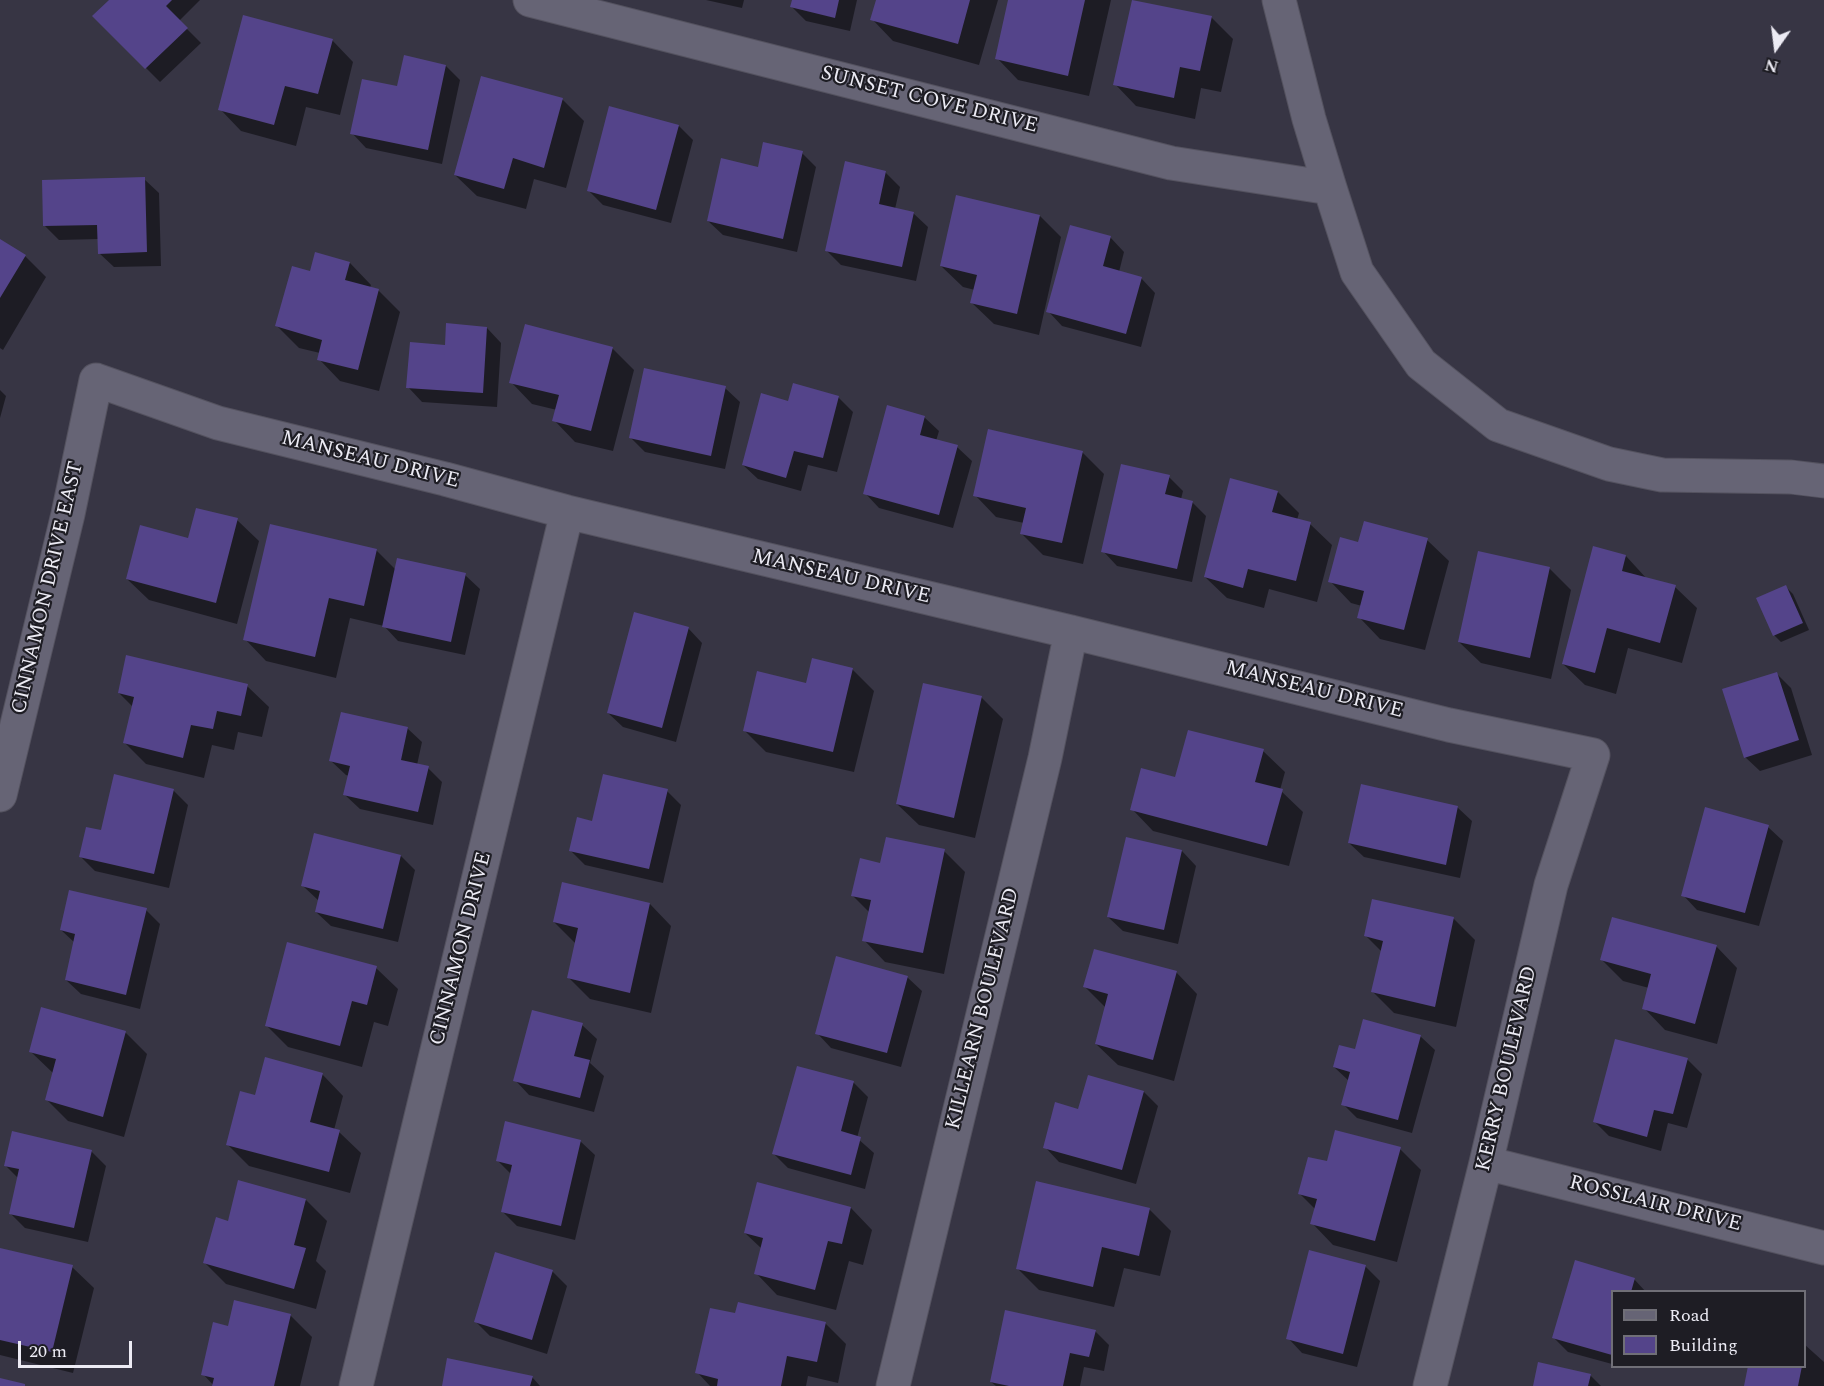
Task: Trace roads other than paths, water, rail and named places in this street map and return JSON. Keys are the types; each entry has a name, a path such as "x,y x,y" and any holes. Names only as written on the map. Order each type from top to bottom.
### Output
{"street":[{"name":"SUNSET COVE DRIVE","path":"530,0 1171,163 1330,188"},
{"path":"1279,0 1309,119 1357,272 1421,364 1498,425 1609,464 1662,475 1791,477 1824,481"},
{"name":"MANSEAU DRIVE","path":"96,380 218,423 567,512 1449,725 1593,755"},
{"name":"CINNAMON DRIVE EAST","path":"0,795 68,514 96,380"},
{"name":"CINNAMON DRIVE","path":"356,1386 567,512"},
{"name":"KILLEARN BOULEVARD","path":"893,1386 1042,770 1071,632"},
{"name":"KERRY BOULEVARD","path":"1430,1386 1486,1163 1551,885 1593,755"},
{"name":"ROSSLAIR DRIVE","path":"1486,1163 1824,1248"}]}
